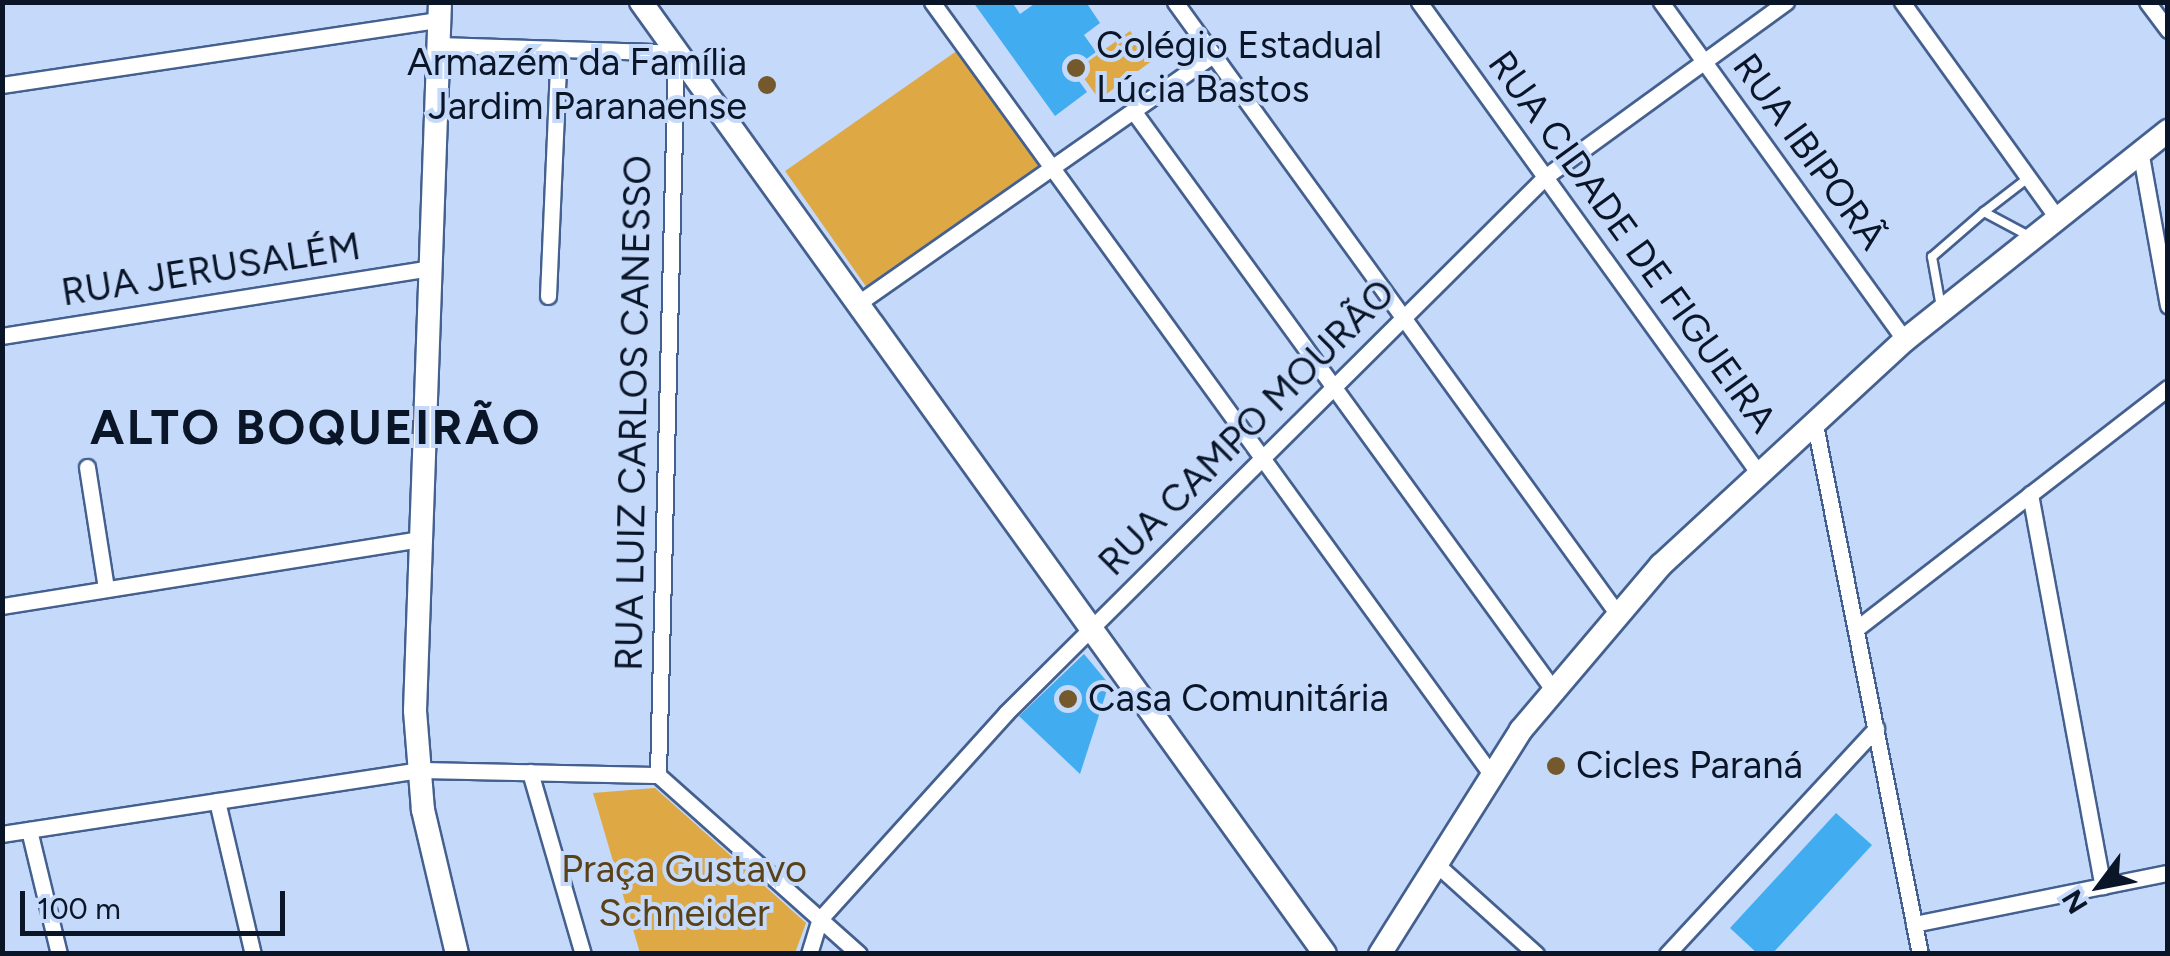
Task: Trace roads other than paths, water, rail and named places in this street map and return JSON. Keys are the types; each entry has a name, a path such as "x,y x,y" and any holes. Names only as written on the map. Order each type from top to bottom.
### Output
{"street":[{"path":"642,2 1324,954"},
{"path":"932,2 1491,774"},
{"path":"1175,2 1616,612"},
{"name":"RUA CIDADE DE FIGUEIRA","path":"1419,2 1758,471"},
{"name":"RUA IBIPORÃ","path":"1661,2 1905,340"},
{"name":"RUA CAMPO MOURÃO","path":"809,954 820,919 1091,629 1545,177 1786,2"},
{"path":"1902,2 2055,215"},
{"path":"2147,2 2168,30"},
{"path":"2,85 439,11 421,539 418,770 458,954"},
{"path":"439,45 676,53"},
{"path":"548,296 558,49"},
{"name":"RUA LUIZ CARLOS CANESSO","path":"658,775 676,53"},
{"path":"857,304 1054,171 1213,54"},
{"path":"1134,112 1552,688"},
{"path":"1380,954 1491,774 1552,688 1616,612 1758,471 1905,340 2055,215 2168,131"},
{"path":"2140,150 2168,306"},
{"name":"RUA JERUSALÉM","path":"2,336 431,268"},
{"path":"1856,629 2168,388"},
{"path":"1814,420 1920,954"},
{"path":"88,467 106,589"},
{"path":"2030,494 2103,886"},
{"path":"2,606 421,539"},
{"path":"1666,954 1876,728"},
{"path":"2,834 418,770 658,775 859,954"},
{"path":"530,772 583,954"},
{"path":"217,801 253,954"},
{"path":"29,830 58,954"},
{"path":"1435,864 1536,954"},
{"path":"1914,924 2168,873"}],"lane":[{"path":"1941,310 1932,258 2028,178"},
{"path":"1984,212 2029,236"}],"place":[{"name":"Colégio Estadual Lúcia Bastos","path":"1076,68"},
{"name":"Armazém da Família Jardim Paranaense","path":"767,85"},
{"name":"Casa Comunitária","path":"1068,699"},
{"name":"Cicles Paraná","path":"1556,766"}],"district":[{"name":"ALTO BOQUEIRÃO","path":"316,428"}],"park label":[{"name":"Praça Gustavo Schneider","path":"684,892"}]}
